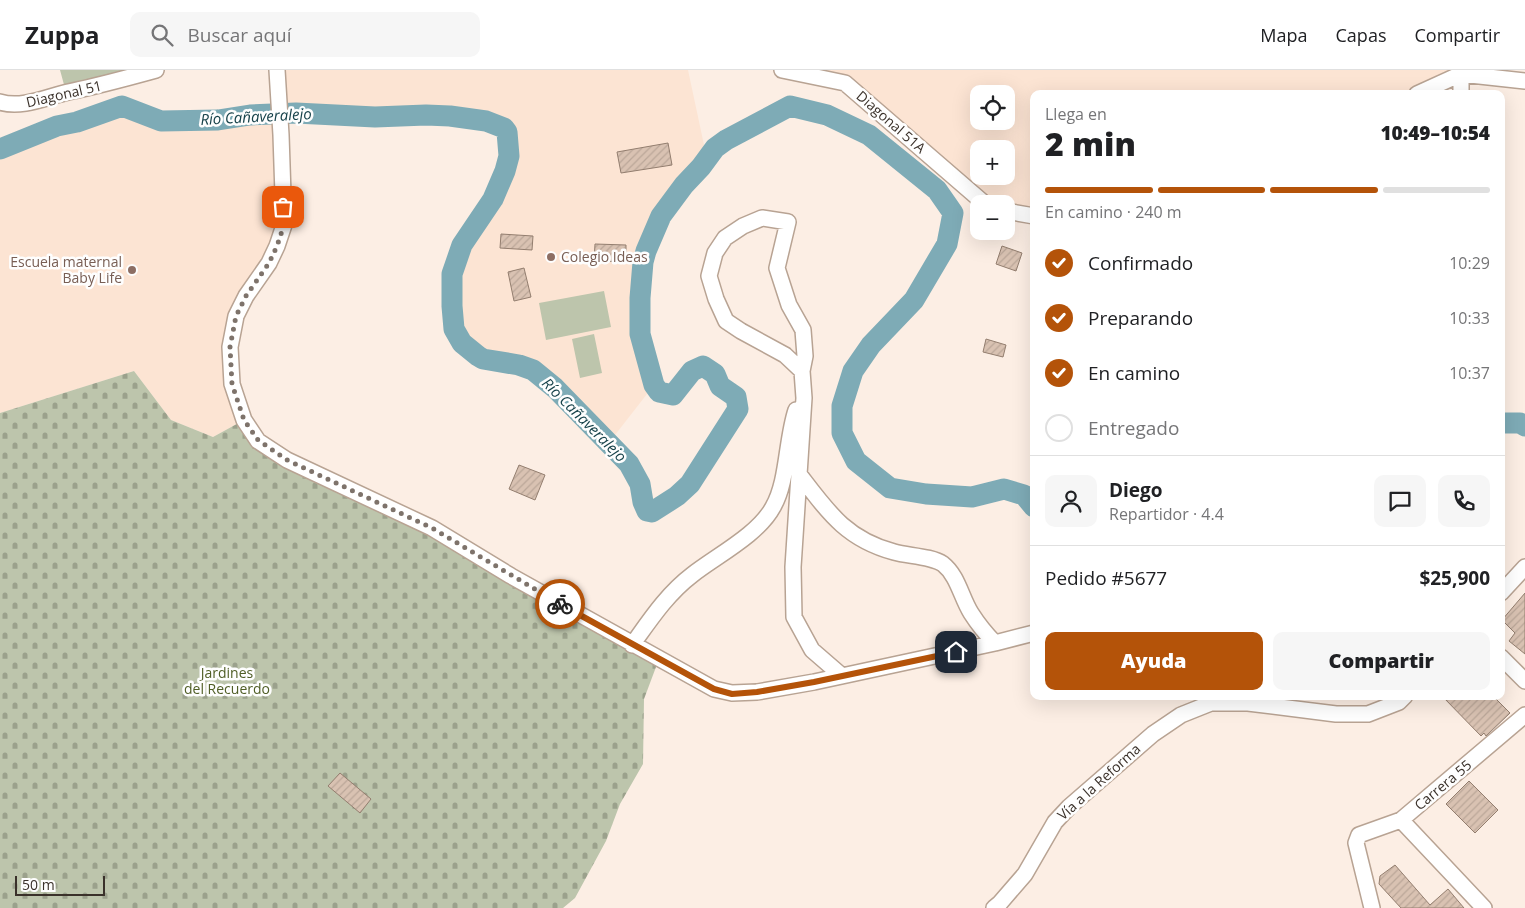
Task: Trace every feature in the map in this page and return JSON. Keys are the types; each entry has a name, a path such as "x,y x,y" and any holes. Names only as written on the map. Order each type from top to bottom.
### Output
{"street":[{"name":"Diagonal 51A","path":"782,70 845,83 975,195"},
{"name":"Diagonal 51","path":"0,102 14,106 100,86 152,71"},
{"path":"1426,90 1461,74 1525,81"},
{"path":"1461,74 1461,90"},
{"path":"277,78 284,225 269,263 246,296 236,316 230,347 232,384 244,420 258,440 287,460 432,528 511,576 632,645 714,689 732,694 757,692 842,676 995,644 1030,634"},
{"path":"1015,213 1030,215"},
{"path":"802,371 785,355 741,332 726,321 716,299 709,276 715,253 725,238 743,226 762,218 788,222 777,268 789,305 803,330 805,356 802,371 804,398 793,567 794,617 812,650 842,676"},
{"path":"632,645 663,603 691,576 734,545 763,520 774,507 781,487 794,418 798,404 804,398"},
{"path":"799,474 828,513 851,533 873,546 940,562 950,570 971,613 995,644"},
{"path":"1505,589 1525,567"},
{"path":"1505,661 1525,681"},
{"name":"Vía a la Reforma","path":"994,908 1025,874 1055,822 1069,807 1152,734 1181,715 1212,703 1248,703 1336,714 1368,714 1401,700"},
{"name":"Carrera 55","path":"1372,908 1356,842 1359,835 1401,820 1525,715"},
{"path":"1401,820 1484,908"}],"shaded area":[{"path":"277,70 688,70 707,159 684,185 661,216 646,251 643,262 640,298 640,334 654,385 608,444 555,388 533,370 506,362 483,359 462,343 454,329 452,274 462,245 493,199 505,172 509,156 507,132 504,128 486,121 450,116 375,117 281,114 284,225 246,296 230,347 244,420 213,437 171,420 134,371 0,413 0,149 57,126 77,122 122,106 161,121 218,120 280,113"},
{"path":"782,70 1450,70 1461,74 1426,90 1030,90 1030,214 1015,208 1015,195 975,195 845,83"}],"green space":[{"path":"60,70 156,70 66,92"},
{"path":"604,291 611,327 546,340 539,303"},
{"path":"594,334 602,373 580,378 572,339"},
{"name":"Jardines del Recuerdo","path":"134,371 171,420 213,437 244,420 258,441 361,494 659,659 644,699 643,764 620,804 606,841 575,898 563,908 0,908 0,413"}],"building":[{"path":"668,143 672,165 621,173 617,152"},
{"path":"501,234 533,236 532,250 500,248"},
{"path":"595,244 626,245 626,262 594,261"},
{"path":"1002,246 1022,253 1016,271 996,264"},
{"path":"524,268 531,297 514,301 508,272"},
{"path":"986,339 1006,345 1003,357 983,352"},
{"path":"519,465 545,475 535,500 509,489"},
{"path":"1525,593 1525,654 1509,641 1515,633 1505,623 1505,616"},
{"path":"1446,700 1497,700 1510,713 1486,736 1484,733 1481,736"},
{"path":"340,773 371,799 360,813 328,786"},
{"path":"1469,781 1498,810 1475,833 1446,804"},
{"path":"1395,865 1430,905 1448,889 1464,908 1401,908 1379,884 1380,876"}],"waterway":[{"name":"Río Cañaveralejo","path":"0,149 57,126 77,122 122,106 161,121 218,120 250,115 296,113 375,117 426,115 486,121 504,128 507,132 509,156 505,171 493,199 462,245 452,274 454,329 462,343 483,359 519,365 533,370 555,388 629,464 640,484 643,502 647,511 652,512 677,496 690,484 738,409 736,397 720,386 715,374 703,366 692,371 673,395 659,392 654,385 640,334 640,298 643,262 661,216 715,148 726,140 790,106 827,115 869,135 937,190 953,213 947,244 914,300 871,345 853,371 842,406 842,433 856,461 890,488 926,494 972,497 1004,489 1024,495 1030,502"},
{"name":"Río Cañaveralejo","path":"1505,423 1520,423 1525,426"}],"way so far":[{"path":"283,207 284,225 277,246 269,263 246,296 236,316 230,347 232,384 244,420 258,440 287,460 432,528 560,604"}],"place":[{"name":"Colegio Ideas","path":"551,257"},
{"name":"Escuela maternal Baby Life","path":"132,270"}],"route":[{"path":"560,604 714,689 732,694 757,692 814,682 956,652"}]}
